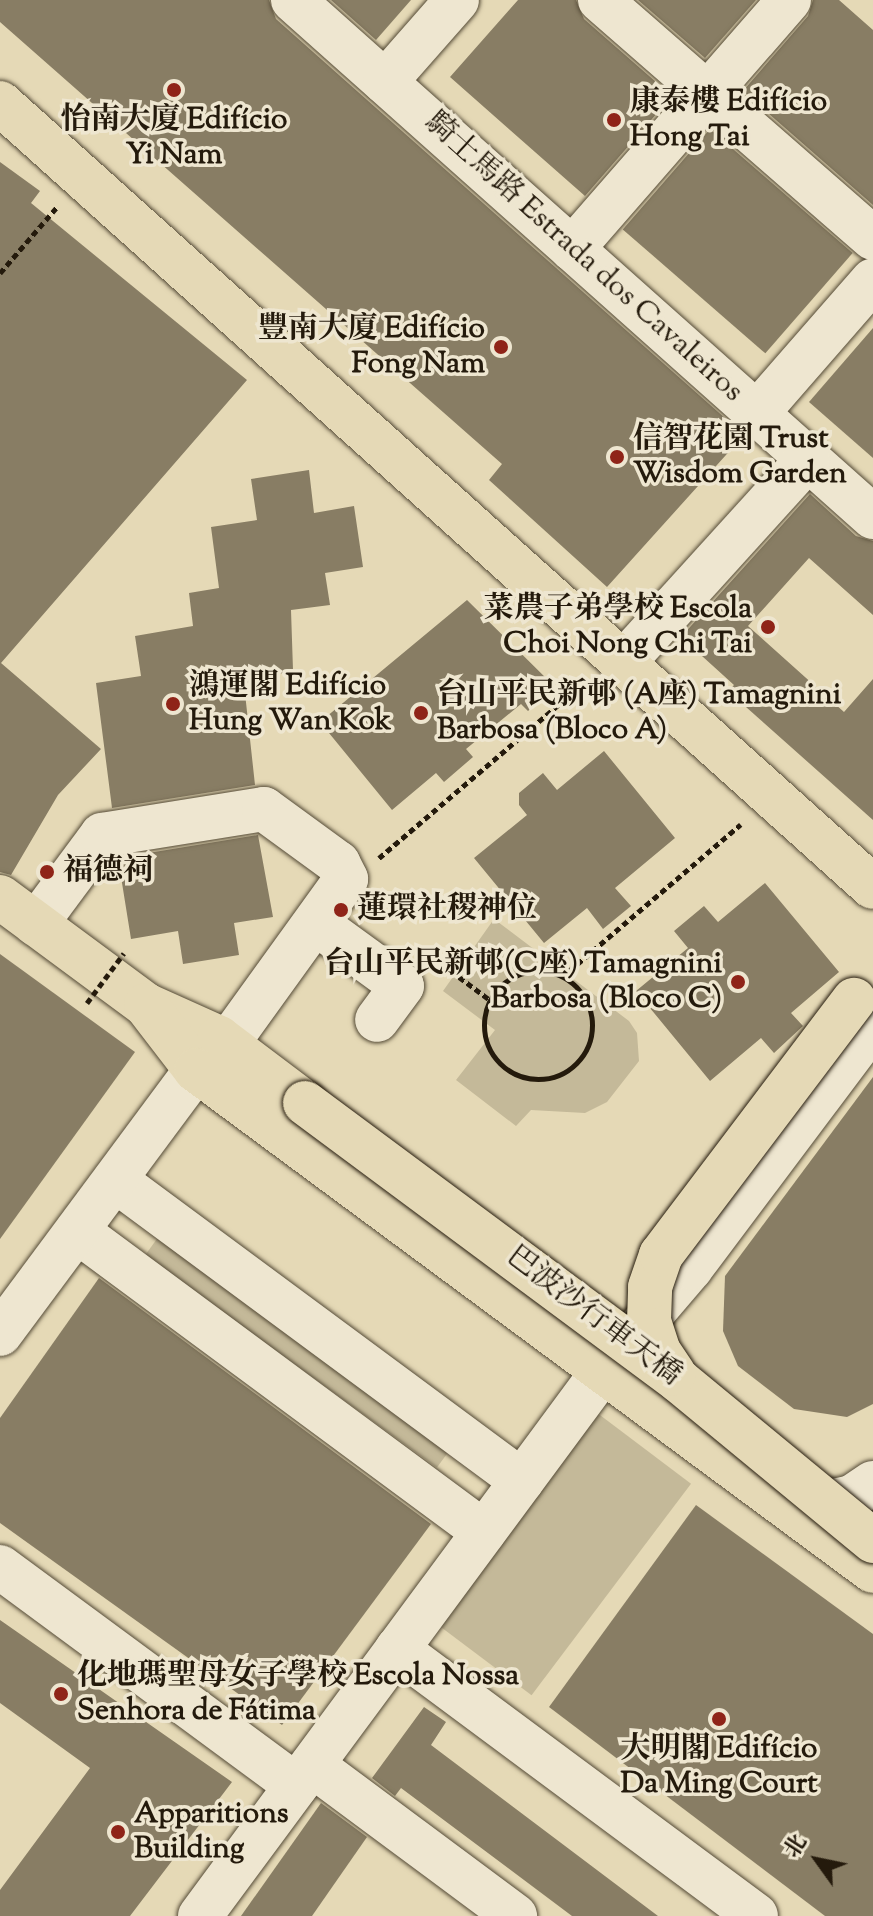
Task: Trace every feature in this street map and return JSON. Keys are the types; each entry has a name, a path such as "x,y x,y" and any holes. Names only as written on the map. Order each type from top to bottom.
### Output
{"main road":[{"path":"0,103 873,887"},
{"path":"0,897 146,1005 603,1371 873,1571"},
{"path":"678,1380 659,1352 649,1321 650,1287 661,1255 867,1004"},
{"name":"巴波沙行車天橋","path":"212,1057 305,1103 678,1380 873,1541"}],"street":[{"name":"騎士馬路 Estrada dos Cavaleiros","path":"293,0 873,517"},
{"path":"385,82 457,0"},
{"path":"600,0 873,238"},
{"path":"572,249 789,0"},
{"path":"757,413 873,280"},
{"path":"619,659 808,459"},
{"path":"0,1334 115,1180 329,907 346,879 342,867 264,809 102,835 36,924"},
{"path":"329,907 402,986 377,1020"},
{"path":"200,1916 603,1371 691,1268 867,1004"},
{"path":"115,1180 522,1481"},
{"path":"77,1231 484,1532"},
{"path":"779,1501 815,1505 852,1497 873,1483"},
{"path":"0,1567 515,1916"},
{"path":"397,1649 756,1916"}],"path":[{"path":"0,273 82,177"},
{"path":"329,907 619,659"},
{"path":"562,977 773,797"},
{"path":"87,1003 124,953"},
{"path":"547,972 562,977 586,1000 591,1019 583,1054 554,1077 517,1075 490,1050 485,1032 490,1000 514,976 547,972"}],"shaded area":[{"path":"494,919 629,1021 637,1033 639,1061 607,1102 585,1113 531,1110 516,1126 456,1080 495,1030 443,991"},
{"path":"159,1236 451,1448 437,1468 145,1255"},
{"path":"584,1403 691,1484 532,1695 425,1615"}],"building":[{"path":"0,0 269,0 276,19 744,435 607,587 489,480 502,464 0,22"},
{"path":"331,0 411,0 376,40"},
{"path":"518,0 576,0 584,19 672,96 585,196 450,77"},
{"path":"638,0 756,0 705,58"},
{"name":"康泰樓 Edifício Hong Tai","path":"813,0 839,0 873,30 873,205 743,91 808,16"},
{"path":"710,129 853,253 765,353 623,229"},
{"path":"0,162 40,191 31,203 247,380 1,663 101,749 58,795 11,875 0,872"},
{"path":"873,328 873,458 809,402"},
{"path":"309,470 314,513 354,506 363,567 325,573 330,605 291,610 293,670 244,684 255,785 112,808 96,683 141,676 135,636 193,626 189,593 219,588 211,527 257,520 251,479"},
{"path":"810,494 856,536 873,541 873,615 809,558 748,626 844,712 873,679 873,820 728,691 734,685 681,637"},
{"name":"台山平民新邨 (A座) Tamagnini Barbosa (Bloco A)","path":"467,600 555,687 528,711 521,704 466,749 473,757 444,782 436,773 392,810 320,722"},
{"path":"604,751 675,838 615,888 631,906 603,929 587,908 544,943 474,858 527,815 519,805 519,793 543,773 557,790"},
{"path":"258,835 273,917 234,923 239,955 183,964 178,931 131,939 118,858"},
{"name":"台山平民新邨(C座) Tamagnini Barbosa (Bloco C)","path":"765,883 839,972 791,1013 803,1026 774,1053 761,1038 710,1081 636,991 688,948 674,931 704,906 718,922"},
{"path":"0,954 135,1052 0,1239"},
{"path":"873,1077 873,1404 847,1417 794,1409 738,1366 723,1331 725,1276"},
{"path":"99,1278 431,1524 282,1725 0,1523 0,1418"},
{"name":"大明閣 Edifício Da Ming Court","path":"696,1505 873,1634 873,1916 825,1916 549,1707"},
{"name":"化地瑪聖母女子學校 Escola Nossa Senhora de Fátima","path":"0,1620 232,1782 130,1916 0,1916 0,1890 90,1768 0,1703"},
{"path":"424,1707 446,1722 431,1745 658,1916 572,1916 401,1788 395,1796 372,1778"},
{"path":"321,1803 367,1837 312,1916 241,1916"}],"place":[{"name":"怡南大廈 Edifício Yi Nam","path":"174,90"},
{"name":"康泰樓 Edifício Hong Tai","path":"614,120"},
{"name":"豐南大廈 Edifício Fong Nam","path":"501,347"},
{"name":"信智花園 Trust Wisdom Garden","path":"617,457"},
{"name":"菜農子弟學校 Escola Choi Nong Chi Tai","path":"768,627"},
{"name":"鴻運閣 Edifício Hung Wan Kok","path":"173,704"},
{"name":"台山平民新邨 (A座) Tamagnini Barbosa (Bloco A)","path":"421,713"},
{"name":"福德祠","path":"47,872"},
{"name":"蓮環社稷神位","path":"341,910"},
{"name":"台山平民新邨(C座) Tamagnini Barbosa (Bloco C)","path":"738,982"},
{"name":"化地瑪聖母女子學校 Escola Nossa Senhora de Fátima","path":"61,1694"},
{"name":"大明閣 Edifício Da Ming Court","path":"719,1719"},
{"name":"Apparitions Building","path":"118,1832"}]}
